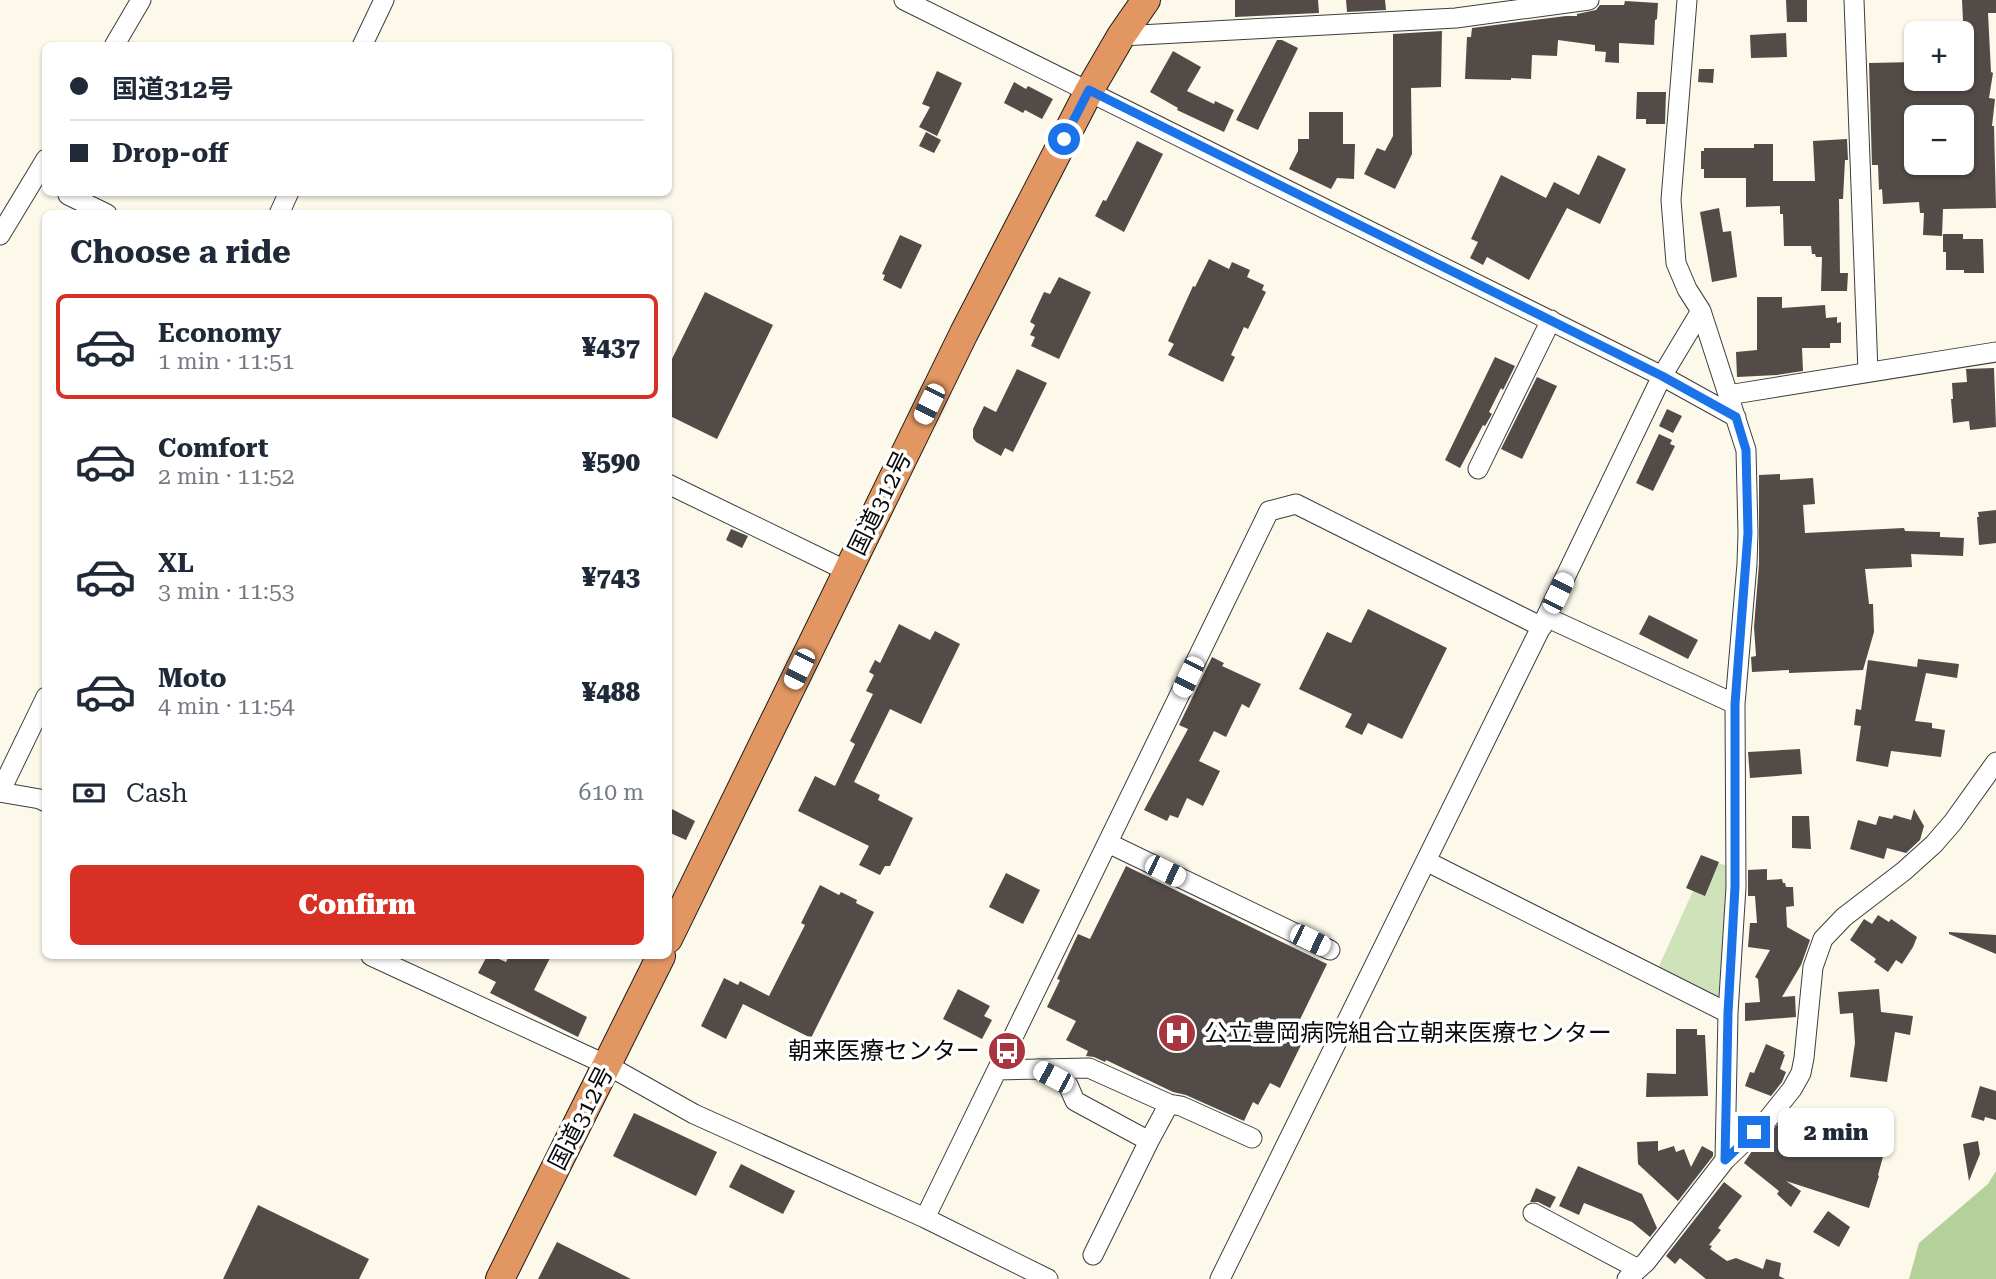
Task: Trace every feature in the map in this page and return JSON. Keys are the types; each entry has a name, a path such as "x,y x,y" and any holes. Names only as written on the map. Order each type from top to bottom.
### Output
{"highway":[{"name":"国道312号","path":"672,931 958,345 1089,90 1146,0"},
{"name":"国道312号","path":"500,1279 660,959"}],"street":[{"path":"116,42 141,0"},
{"path":"364,42 384,0"},
{"path":"904,0 1551,320 1736,417"},
{"path":"1121,36 1589,0"},
{"path":"1687,0 1671,200 1676,263 1687,289 1701,311 1746,450 1748,533 1735,704 1735,887 1728,1013 1725,1160"},
{"path":"1854,0 1868,372"},
{"path":"0,235 42,166"},
{"path":"70,196 99,210"},
{"path":"1220,1279 1544,622 1662,376 1701,311"},
{"path":"1478,469 1551,320"},
{"path":"1728,395 1996,352"},
{"path":"672,486 847,571"},
{"path":"925,1218 1269,511 1296,504 1544,622 1735,704"},
{"path":"42,705 0,792 42,800"},
{"path":"1533,1213 1632,1274 1646,1262 1725,1160 1768,1119 1801,1073 1813,967 1823,939 1844,917 1934,844 1954,822 1996,762"},
{"path":"1108,843 1330,950"},
{"path":"1426,861 1728,1013"},
{"path":"377,959 607,1065 694,1114 925,1218 1048,1279"},
{"path":"997,1070 1089,1068 1252,1138"},
{"path":"1038,1069 1068,1084 1075,1101 1149,1141"},
{"path":"1093,1255 1169,1104"}],"green space":[{"path":"1707,860 1728,866 1728,1013 1655,975"},
{"path":"1996,1171 1996,1279 1909,1279 1919,1243 1988,1184"}],"building":[{"path":"1235,0 1318,0 1319,13 1235,17"},
{"path":"1346,0 1385,0 1386,10 1347,12"},
{"path":"1786,0 1807,0 1807,22 1787,22"},
{"path":"1962,0 1996,0 1996,13 1988,13 1993,73 1989,98 1995,99 1992,126 1996,208 1943,209 1942,236 1923,235 1924,213 1920,213 1919,202 1883,204 1882,189 1879,190 1878,165 1872,165 1869,63 1904,62 1904,91 1974,91 1974,21 1965,21"},
{"path":"1625,1 1658,3 1657,19 1654,45 1619,43 1619,63 1605,62 1606,52 1595,51 1595,45 1558,40 1557,56 1532,55 1531,79 1465,79 1467,37 1471,37 1472,28 1577,16 1596,10 1600,5 1624,5"},
{"path":"1442,31 1441,87 1411,88 1412,154 1395,189 1364,174 1377,148 1385,151 1393,136 1393,34"},
{"path":"1786,33 1787,57 1751,58 1750,35"},
{"path":"1277,40 1298,48 1258,130 1236,120"},
{"path":"1173,51 1201,67 1187,91 1234,110 1224,132 1177,110 1178,108 1150,92"},
{"path":"1699,69 1714,69 1713,83 1698,82"},
{"path":"937,71 962,83 937,136 919,127 930,107 922,104"},
{"path":"1014,82 1053,99 1042,119 1004,103"},
{"path":"1637,92 1666,92 1665,124 1646,124 1646,119 1636,119"},
{"path":"1309,112 1343,112 1343,144 1355,144 1354,179 1337,178 1331,189 1289,169 1298,151 1298,139 1309,139"},
{"path":"926,132 941,140 934,153 919,146"},
{"path":"1847,139 1848,160 1845,160 1843,199 1839,199 1840,273 1848,273 1847,291 1821,291 1822,257 1812,254 1811,246 1784,246 1783,214 1780,214 1780,206 1746,207 1746,178 1704,178 1701,151 1704,151 1704,148 1754,148 1754,144 1773,144 1773,181 1815,181 1813,141"},
{"path":"1137,141 1163,154 1124,232 1095,216 1103,200 1106,201"},
{"path":"1598,155 1626,169 1600,224 1567,208 1529,280 1487,257 1483,265 1470,258 1478,242 1471,239 1501,175 1546,198 1554,182 1579,195"},
{"path":"1719,208 1723,232 1731,231 1737,277 1712,282 1700,212"},
{"path":"1943,234 1963,234 1963,239 1983,239 1984,273 1946,270"},
{"path":"900,235 922,245 901,289 883,280 885,275 882,274"},
{"path":"1209,259 1229,269 1232,262 1250,270 1247,277 1264,285 1262,290 1266,292 1248,329 1244,327 1231,355 1235,357 1223,382 1168,355 1174,344 1168,341 1193,286 1195,287"},
{"path":"1059,277 1091,292 1059,359 1031,346 1035,337 1030,335 1035,325 1030,322 1044,292 1050,294"},
{"path":"705,292 773,325 717,439 672,417 672,359"},
{"path":"1757,297 1782,297 1782,308 1825,305 1826,318 1837,317 1837,323 1841,322 1841,343 1830,343 1830,348 1802,348 1803,371 1737,377 1736,352 1757,350"},
{"path":"1495,357 1515,366 1489,412 1492,414 1485,426 1483,425 1460,468 1445,460"},
{"path":"1994,368 1996,427 1970,430 1969,421 1953,423 1952,383 1967,382 1966,369"},
{"path":"1017,369 1047,383 1013,452 1005,448 1001,456 976,442 973,429 984,406 996,412"},
{"path":"1537,377 1557,386 1522,459 1501,449"},
{"path":"1667,409 1682,416 1673,433 1659,426"},
{"path":"1659,434 1672,440 1670,444 1675,446 1653,491 1636,483"},
{"path":"1780,474 1780,480 1813,478 1815,504 1803,505 1805,533 1904,528 1905,531 1940,532 1940,537 1964,538 1963,556 1911,554 1912,567 1865,569 1869,604 1873,604 1874,632 1863,670 1752,672 1751,657 1756,656 1754,627 1759,564 1759,475"},
{"path":"1996,510 1996,543 1979,545 1978,512"},
{"path":"731,529 748,536 742,548 726,540"},
{"path":"1368,609 1447,648 1402,739 1368,723 1362,735 1345,727 1352,714 1299,689 1327,632 1351,643"},
{"path":"1649,615 1698,640 1688,659 1639,634"},
{"path":"899,624 930,640 935,631 960,644 921,724 890,709 854,782 880,795 878,800 913,818 890,866 885,866 880,875 859,865 869,846 798,811 815,776 835,786 855,744 850,741 873,694 866,691 874,675 869,672 875,660 880,663"},
{"path":"1212,657 1224,663 1222,666 1261,684 1249,708 1242,704 1226,737 1214,731 1199,761 1220,771 1203,806 1187,798 1178,818 1170,815 1167,821 1144,810 1188,729 1179,725"},
{"path":"1918,659 1959,664 1957,678 1926,673 1915,721 1932,723 1932,728 1945,730 1941,757 1891,751 1888,767 1856,761 1861,726 1854,725 1856,709 1861,710 1868,660 1917,667"},
{"path":"1800,749 1802,774 1750,778 1748,752"},
{"path":"672,809 695,821 686,840 672,834"},
{"path":"1914,809 1924,826 1920,840 1906,853 1887,848 1884,859 1850,849 1858,820 1876,825 1879,816 1892,819 1894,815 1911,820"},
{"path":"1792,816 1809,816 1811,849 1792,848"},
{"path":"1701,855 1719,862 1705,896 1686,888"},
{"path":"1126,866 1327,964 1291,1038 1302,1043 1280,1088 1270,1083 1258,1105 1253,1102 1244,1121 1186,1095 1173,1092 1106,1060 1105,1062 1086,1056 1088,1051 1066,1040 1076,1021 1047,1007 1078,934 1090,939"},
{"path":"1767,869 1767,880 1782,879 1786,887 1793,887 1794,906 1786,907 1787,927 1810,940 1801,965 1782,997 1795,996 1796,1017 1745,1021 1745,1003 1760,1002 1758,979 1755,977 1770,950 1748,947 1750,923 1757,923 1755,896 1748,896 1748,870"},
{"path":"1006,873 1040,890 1023,924 989,907"},
{"path":"820,885 839,895 841,892 857,900 856,903 874,912 811,1038 743,1004 726,1039 701,1026 724,978 738,985 740,981 769,996 805,925 801,923"},
{"path":"1878,915 1889,922 1891,919 1917,937 1902,964 1896,960 1888,972 1874,962 1876,959 1850,940 1864,919 1872,924"},
{"path":"1949,934 1996,935 1996,954"},
{"path":"485,959 506,962 508,959 550,959 534,990 587,1017 578,1037 490,993 496,982 478,973"},
{"path":"958,989 990,1006 984,1016 992,1020 982,1039 943,1019"},
{"path":"1879,989 1881,1012 1913,1016 1910,1035 1895,1032 1887,1082 1850,1077 1855,1043 1853,1013 1840,1014 1838,992"},
{"path":"1676,1029 1697,1029 1697,1035 1705,1035 1708,1096 1646,1097 1647,1073 1676,1074"},
{"path":"1766,1044 1785,1055 1780,1069 1786,1072 1771,1096 1745,1086 1750,1072 1754,1073"},
{"path":"1980,1086 1996,1091 1996,1120 1985,1117 1984,1121 1971,1117"},
{"path":"634,1113 717,1152 696,1196 613,1156"},
{"path":"1783,1119 1816,1138 1817,1132 1884,1153 1869,1208 1786,1181 1801,1191 1791,1207 1777,1194 1779,1191 1744,1163"},
{"path":"1658,1141 1658,1151 1674,1146 1676,1152 1684,1149 1691,1167 1702,1146 1713,1152 1713,1156 1678,1201 1638,1164 1637,1142"},
{"path":"1978,1141 1980,1154 1969,1181 1963,1144"},
{"path":"741,1164 795,1191 783,1214 729,1187"},
{"path":"1578,1166 1642,1194 1657,1228 1650,1237 1632,1222 1584,1203 1579,1215 1559,1206"},
{"path":"1724,1182 1742,1196 1718,1228 1721,1230 1709,1245 1712,1246 1710,1249 1727,1261 1736,1258 1763,1269 1766,1259 1781,1263 1779,1276 1785,1279 1706,1279 1680,1258 1675,1264 1666,1256"},
{"path":"1536,1188 1556,1197 1550,1208 1538,1202 1530,1202"},
{"path":"258,1205 369,1259 359,1279 223,1279"},
{"path":"1828,1211 1850,1227 1839,1247 1813,1232"},
{"path":"557,1242 631,1279 538,1279"}],"place":[{"name":"公立豊岡病院組合立朝来医療センター","path":"1177,1033"},
{"name":"朝来医療センター","path":"1007,1051"}],"route":[{"path":"1064,139 1089,90 1662,376 1736,417 1746,450 1748,533 1735,704 1735,887 1728,1013 1725,1160 1754,1132"}]}
